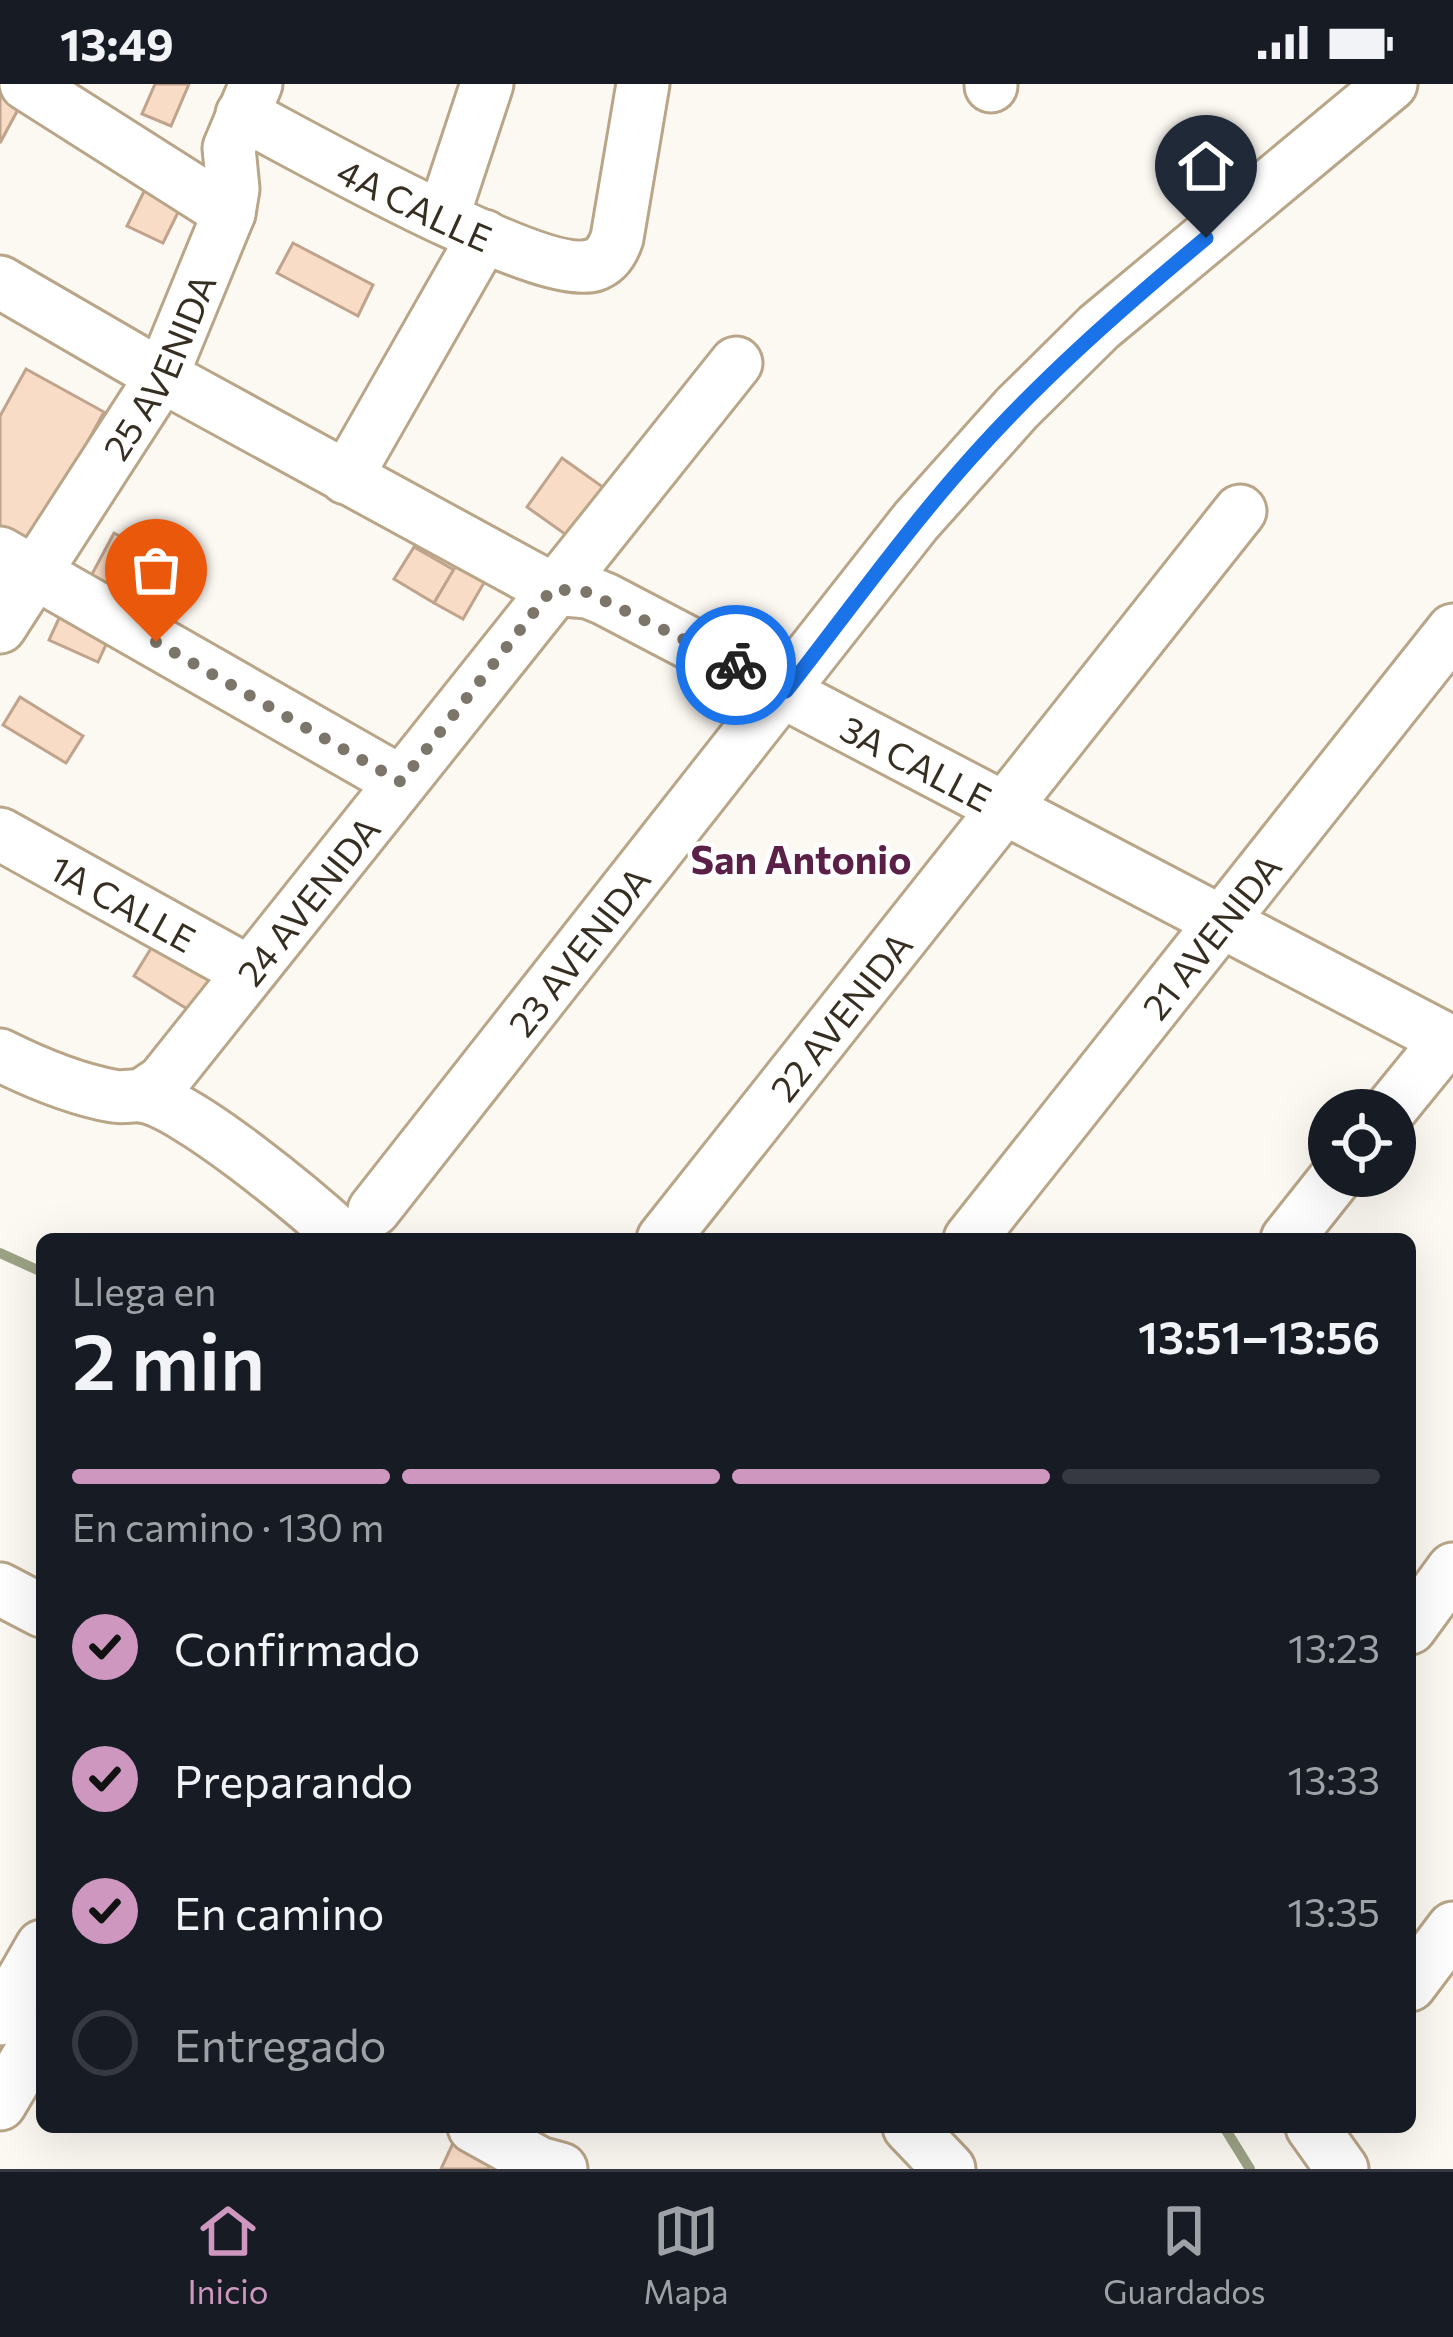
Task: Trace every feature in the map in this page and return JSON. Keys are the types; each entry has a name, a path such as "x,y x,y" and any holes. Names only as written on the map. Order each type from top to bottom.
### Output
{"street":[{"path":"26,84 230,196"},
{"path":"56,84 230,196"},
{"path":"346,478 464,226 487,84"},
{"name":"4A CALLE","path":"249,99 464,226 558,263 598,263 608,256 617,238 643,84"},
{"name":"23 AVENIDA","path":"360,1224 916,521 1017,409 1100,327 1391,84"},
{"name":"25 AVENIDA","path":"0,627 17,563 162,376 230,196 229,148 249,99"},
{"name":"3A CALLE","path":"0,282 552,589 605,599 1450,1041"},
{"name":"24 AVENIDA","path":"141,1096 163,1081 736,363"},
{"name":"22 AVENIDA","path":"668,1233 1240,511"},
{"path":"17,563 401,782"},
{"name":"21 AVENIDA","path":"975,1233 1453,630"},
{"name":"1A CALLE","path":"0,834 249,972"},
{"path":"1408,1089 1450,1041"},
{"path":"0,1055 84,1088 114,1096 141,1096 168,1107 360,1224"},
{"path":"1292,1233 1320,1197"},
{"path":"1416,1620 1453,1569"},
{"path":"0,1589 36,1607"},
{"path":"1416,1977 1453,1928"},
{"path":"0,2019 36,1956"},
{"path":"0,2104 36,2043"},
{"path":"485,2133 545,2167"},
{"path":"915,2133 949,2169"},
{"path":"1316,2133 1342,2169"}],"building":[{"path":"0,84 15,84 28,91 0,143"},
{"path":"155,84 189,84 171,126 142,114"},
{"path":"155,169 191,186 163,243 127,226"},
{"path":"293,243 373,285 358,316 277,273"},
{"path":"26,369 104,412 29,548 0,532 0,416"},
{"path":"562,458 607,490 572,539 527,507"},
{"path":"114,533 150,553 126,598 90,578"},
{"path":"414,547 454,570 434,603 394,579"},
{"path":"457,564 485,581 463,619 434,603"},
{"path":"60,616 109,638 98,662 49,640"},
{"path":"20,697 83,736 66,763 3,725"},
{"path":"158,937 214,972 197,1015 134,976"},
{"path":"454,2141 493,2159 488,2169 441,2169"}],"waterway":[{"path":"0,1253 36,1269"},
{"path":"1228,2133 1250,2169"}],"way so far":[{"path":"156,642 401,782 552,589 605,599 736,665"}],"district":[{"name":"San Antonio","path":"801,858"}],"route":[{"path":"736,665 786,691 916,521 971,458 1100,327 1206,238"}]}
